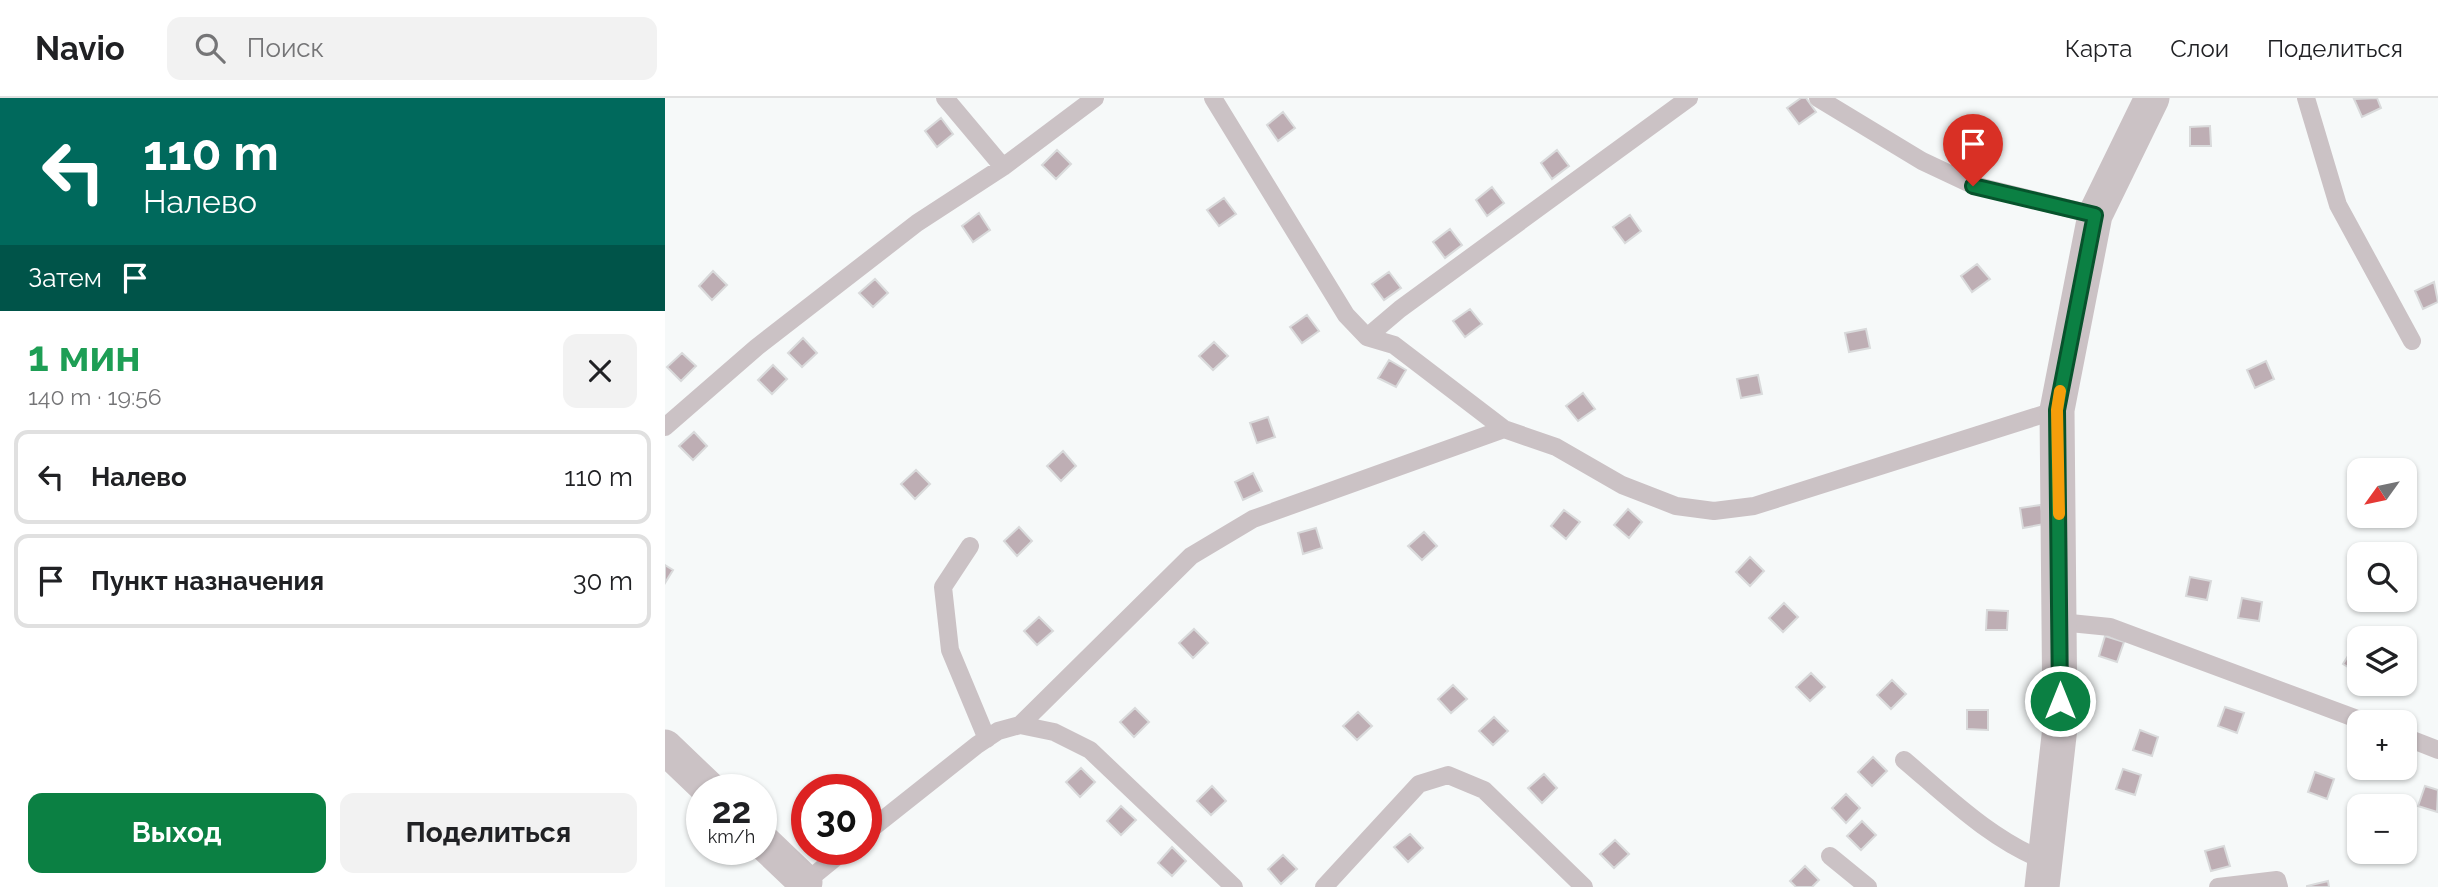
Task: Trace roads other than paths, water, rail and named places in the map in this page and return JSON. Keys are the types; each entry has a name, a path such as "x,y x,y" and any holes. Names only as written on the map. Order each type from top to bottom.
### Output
{"street":[{"path":"2044,874 2060,727 2057,410 2095,215 2152,98"},
{"path":"665,747 693,774"},
{"path":"777,858 802,885"}],"lane":[{"path":"945,98 1003,167"},
{"path":"665,427 757,347 896,240 1003,167 1095,98"},
{"path":"1213,98 1346,315 1367,337 1394,345 1504,429 1556,447 1643,494 1677,506 1714,511 1754,506 2057,410"},
{"path":"1367,337 1400,309 1689,98"},
{"path":"1818,98 1922,161 1973,186 2095,215"},
{"path":"2306,98 2338,205 2412,341"},
{"path":"1020,725 1191,556 1219,538 1253,519 1504,429"},
{"path":"971,546 943,587 950,650 987,738"},
{"path":"2060,622 2111,627 2347,715"},
{"path":"882,820 987,738 998,731 1020,725 1054,732 1090,750 1234,887"},
{"path":"2417,742 2438,750"},
{"path":"1904,760 1973,819 2044,874"},
{"path":"1324,887 1419,784 1448,775 1484,790 1584,887"},
{"path":"1830,856 1868,887"},
{"path":"802,885 826,865"},
{"path":"2218,887 2277,880 2279,887"}]}
